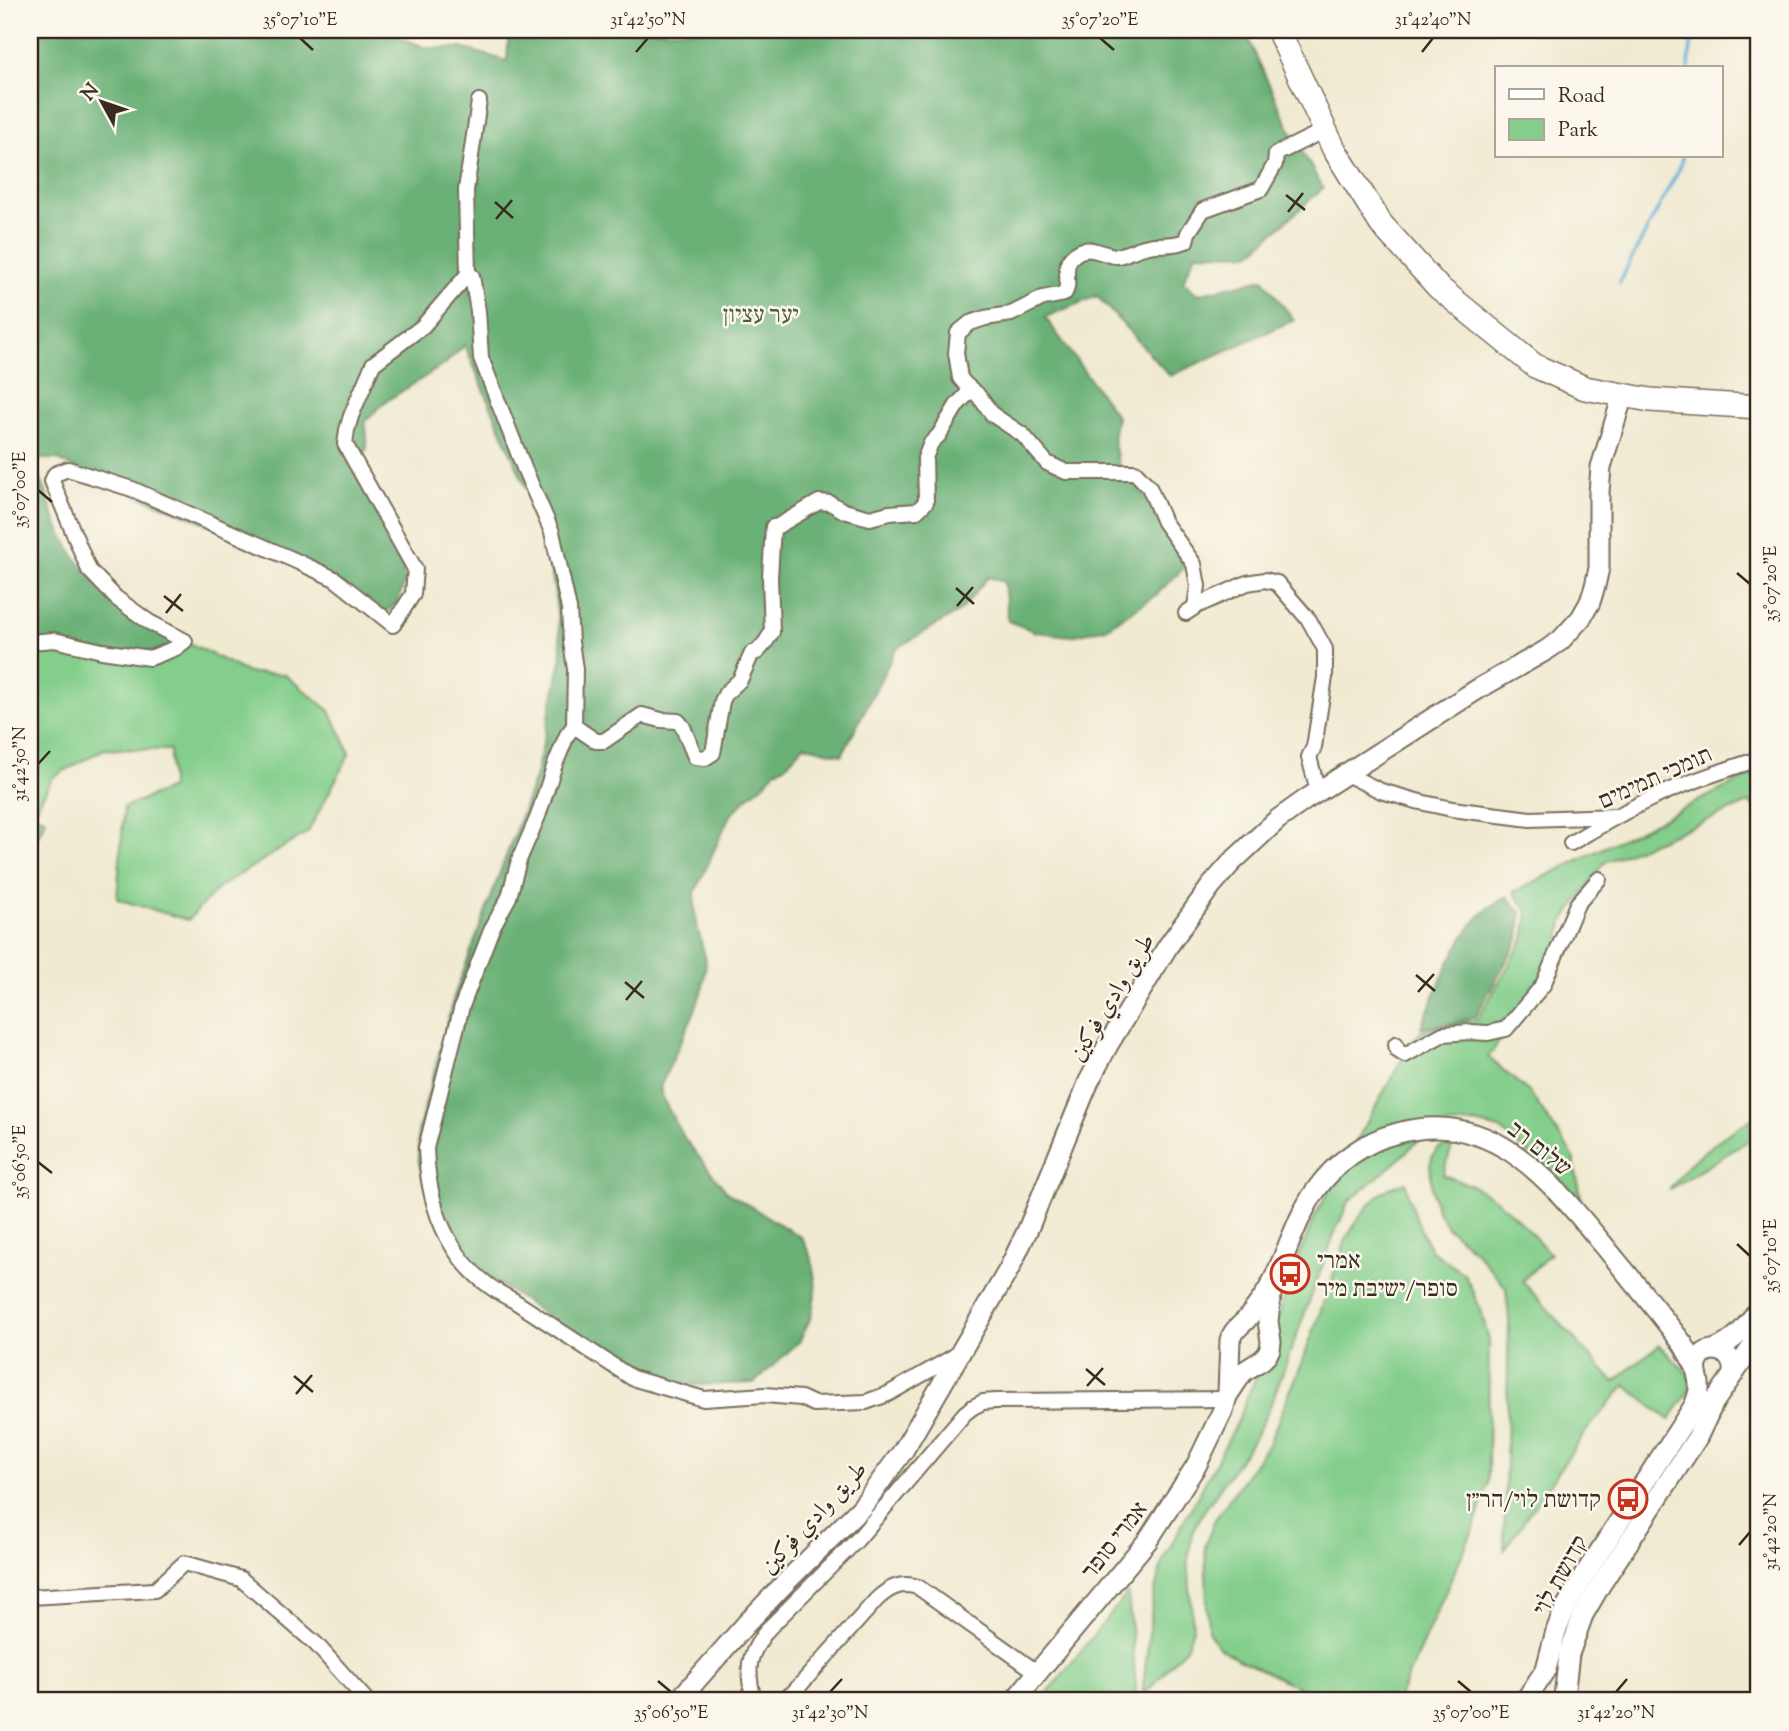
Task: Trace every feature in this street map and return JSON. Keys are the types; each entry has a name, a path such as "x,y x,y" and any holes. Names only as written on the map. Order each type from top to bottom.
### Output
{"main road":[{"path":"1278,30 1334,149 1381,224 1438,287 1535,366 1585,388 1650,400 1759,407"}],"street":[{"path":"30,642 54,640 150,658 176,648 185,641 149,622 116,598 89,570 52,481 55,474 68,469 132,489 335,579 393,625 413,594 415,569 345,443 346,430 373,365 423,326 468,274 466,190 479,101"},
{"path":"1318,792 1309,757 1314,747 1325,677 1325,649 1309,620 1277,583 1265,580 1247,583 1190,610 1198,586 1194,564 1164,522 1149,487 1140,476 1135,472 1066,472 1047,463 1023,435 993,415 960,378 956,353 958,333 970,323 1011,314 1044,298 1064,294 1068,289 1068,264 1072,257 1082,251 1097,250 1117,256 1144,247 1174,246 1186,241 1203,210 1261,189 1275,164 1276,154 1325,130"},
{"path":"468,274 472,276 478,311 481,358 552,531 569,609 575,669 574,726 567,735 554,767 538,816 519,860 509,897 492,928 462,1006 426,1148 434,1206 442,1230 469,1268 492,1287 632,1378 704,1398 765,1395 801,1398 814,1404 866,1402 888,1394 960,1353"},
{"path":"574,726 596,741 604,741 642,715 661,720 678,720 695,757 705,758 713,752 722,701 740,680 752,653 757,652 772,632 769,577 773,527 819,502 830,503 844,511 870,518 889,513 917,511 926,502 925,458 931,443 957,405 971,390"},
{"name":"طريق وادي فوکين","path":"678,1701 755,1614 861,1508 903,1451 1009,1269 1089,1081 1108,1045 1168,946 1211,886 1232,862 1277,820 1478,689 1545,651 1581,618 1590,602 1598,568 1601,467 1623,395"},
{"name":"תומכי תמימים","path":"1571,842 1616,816 1667,792 1759,759"},
{"path":"1346,774 1381,791 1452,809 1530,819 1616,816"},
{"path":"1396,1044 1396,1050 1405,1055 1443,1034 1489,1033 1506,1029 1543,985 1577,904 1599,879"},
{"name":"שלום רב","path":"1242,1324 1273,1281 1306,1205 1338,1165 1364,1146 1386,1136 1406,1130 1448,1127 1475,1133 1498,1143 1533,1168 1566,1200 1670,1327 1688,1351 1698,1373"},
{"name":"שלום רב","path":"1270,1336 1269,1309 1273,1281"},
{"path":"1711,1351 1724,1352 1734,1366 1729,1380 1710,1388 1704,1385 1698,1373 1700,1357 1711,1351 1730,1342 1759,1308"},
{"path":"1255,1323 1270,1336 1267,1355 1243,1372 1227,1396 1232,1334 1242,1324 1255,1323"},
{"name":"שלום רב","path":"1670,1327 1687,1341 1711,1351"},
{"name":"קדושת לוי","path":"1565,1699 1569,1654 1583,1615 1697,1438 1714,1402 1759,1337"},
{"path":"1230,1347 1232,1353 1242,1362 1256,1363"},
{"name":"קדושת לוי","path":"1529,1695 1546,1669 1556,1631 1566,1607 1688,1417 1698,1397 1698,1373"},
{"path":"754,1701 749,1670 756,1644 857,1540 953,1426 973,1407 983,1402 995,1401 1227,1396"},
{"name":"אמרי סופר","path":"1014,1701 1155,1530 1196,1466 1227,1396"},
{"path":"30,1597 155,1590 184,1563 241,1579 316,1644 367,1701"},
{"path":"782,1701 794,1692 877,1599 897,1585 918,1587 1038,1673"},
{"path":"1529,1695 1547,1686 1560,1691 1565,1699"}],"green space":[{"name":"יער עציון","path":"30,30 382,30 426,48 462,48 507,61 509,30 1244,30 1291,132 1323,188 1250,254 1196,253 1183,281 1197,294 1263,279 1294,320 1170,376 1097,296 1045,317 1117,417 1113,438 1119,466 1128,469 1178,552 1184,568 1156,595 1106,628 1071,636 1037,632 1008,621 1004,582 988,577 961,610 896,649 842,755 804,745 729,817 694,895 696,922 706,961 703,987 660,1087 664,1101 685,1139 727,1192 802,1238 812,1260 816,1289 811,1317 799,1342 754,1383 696,1385 653,1379 621,1365 467,1263 424,1183 418,1158 418,1132 454,997 536,775 562,656 554,585 541,523 465,345 445,364 385,402 365,421 367,448 355,471 400,556 405,581 397,603 387,611 374,613 306,564 79,471 57,459 32,459 58,527 75,558 95,582 185,641 150,658 30,642"},
{"path":"185,641 248,673 284,674 330,711 350,753 308,832 218,888 188,920 117,899 124,807 171,788 170,750 104,749 53,777 33,814 46,819 30,852 30,642"},
{"path":"1759,774 1759,811 1749,803 1605,862 1563,922 1559,945 1521,1011 1488,1057 1530,1093 1573,1156 1581,1198 1500,1129 1475,1123 1449,1125 1422,1137 1349,1201 1269,1409 1255,1437 1192,1533 1188,1560 1193,1629 1186,1648 1142,1697 1153,1597 1164,1558 1235,1427 1270,1343 1295,1265 1315,1216 1408,1048 1422,1030 1477,1020 1524,939 1528,912 1514,892 1749,776"},
{"path":"1507,896 1521,913 1519,939 1475,1017 1421,1027 1449,963 1466,933 1489,908"},
{"path":"1759,1114 1759,1134 1669,1190 1689,1164 1720,1139"},
{"path":"1453,1143 1443,1175 1489,1195 1513,1215 1550,1254 1522,1281 1614,1382 1659,1345 1690,1376 1690,1390 1669,1420 1625,1385 1586,1431 1504,1550 1509,1321 1506,1288 1476,1252 1447,1227 1436,1208 1430,1165 1439,1148"},
{"path":"1406,1182 1408,1195 1431,1250 1465,1275 1481,1310 1489,1341 1488,1484 1474,1528 1397,1701 1328,1701 1220,1648 1208,1631 1205,1546 1214,1521 1269,1443 1302,1363 1347,1237 1363,1212 1379,1195"},
{"path":"1128,1592 1137,1701 1041,1701"}],"waterway":[{"path":"1689,66 1691,45 1698,30"},
{"path":"1619,283 1681,165 1682,158"}],"place":[{"name":"אמרי סופר/ישיבת מיר","path":"1290,1274"},
{"name":"קדושת לוי/הר״ן","path":"1628,1499"}]}
